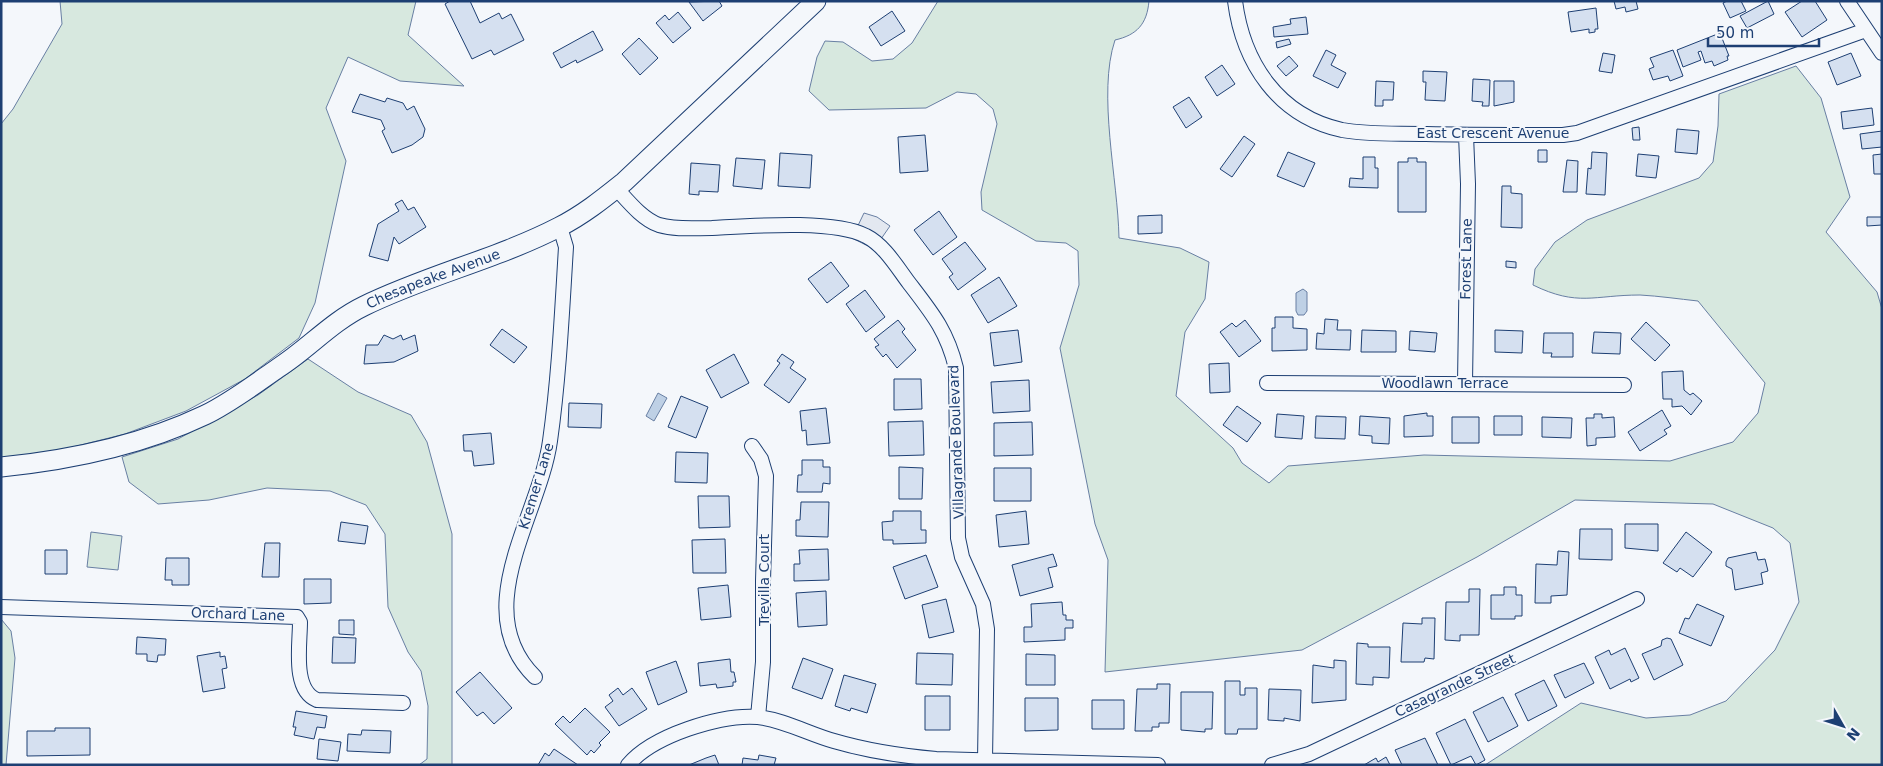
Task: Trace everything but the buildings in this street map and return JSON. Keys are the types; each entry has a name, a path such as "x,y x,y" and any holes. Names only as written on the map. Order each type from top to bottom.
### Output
{"street":[{"name":"Chesapeake Avenue","path":"1,467 46,462 88,454 187,423 207,414 281,366 312,340 361,308 560,227 616,188 816,1"},
{"name":"East Crescent Avenue","path":"1235,1 1242,39 1265,82 1284,101 1302,113 1319,122 1342,130 1466,135 1563,136 1577,134 1866,30"},
{"path":"1847,1 1882,53"},
{"name":"Forest Lane","path":"1465,383 1468,184 1466,135"},
{"name":"Villagrande Boulevard","path":"616,188 647,217 658,224 679,229 764,226 841,227 866,235 877,243 888,256 939,322 950,343 956,368 958,538 962,557 983,604 987,629 985,760"},
{"name":"Kremer Lane","path":"535,677 524,665 515,650 506,612 506,598 516,550 550,442 566,247 560,227"},
{"name":"Woodlawn Terrace","path":"1267,383 1624,385"},
{"name":"Trevilla Court","path":"752,446 761,459 766,476 762,581 764,662 758,717"},
{"name":"Casagrande Street","path":"1272,765 1309,754 1637,599"},
{"name":"Orchard Lane","path":"1,607 297,616 300,622 303,689 309,696 317,700 403,703"},
{"path":"628,765 633,759 667,738 712,722 758,717 880,753 936,760 1158,765"}],"shaded area":[{"path":"60,1 416,1 408,35 464,86 400,81 348,57 326,108 346,161 315,303 299,338 245,379 186,411 125,434 49,453 1,458 1,124 13,109 62,24"},
{"path":"938,1 1149,1 1146,16 1140,27 1135,32 1115,40 1110,62 1108,111 1119,238 1180,248 1209,262 1205,299 1185,332 1176,396 1233,448 1242,463 1269,483 1288,466 1424,455 1670,461 1733,442 1758,413 1765,383 1698,301 1640,295 1586,298 1562,296 1533,285 1535,269 1555,242 1587,220 1699,178 1713,162 1718,126 1719,94 1796,66 1821,98 1850,197 1826,232 1877,292 1882,309 1882,765 1485,765 1581,703 1646,718 1690,715 1726,701 1775,650 1799,602 1790,543 1773,528 1713,504 1575,500 1477,557 1302,650 1105,672 1108,560 1095,524 1060,348 1079,285 1078,251 1066,243 1036,241 982,210 981,192 997,124 993,109 976,94 957,92 926,108 829,110 809,91 817,57 825,41 843,42 872,61 893,59 912,43"},
{"path":"864,213 877,217 890,226 874,249 852,238"},
{"path":"308,359 358,392 411,415 427,442 452,534 452,765 419,765 427,759 428,706 421,671 408,652 388,607 385,534 366,505 330,491 267,488 209,500 158,504 129,482 122,457 178,439 258,395"},
{"path":"91,532 122,536 118,570 87,567"},
{"path":"1,619 11,631 15,658 6,765 1,765"}],"water":[{"path":"1303,289 1307,292 1307,311 1304,315 1298,315 1296,311 1296,293"},
{"path":"658,393 667,398 654,421 646,416"}]}
